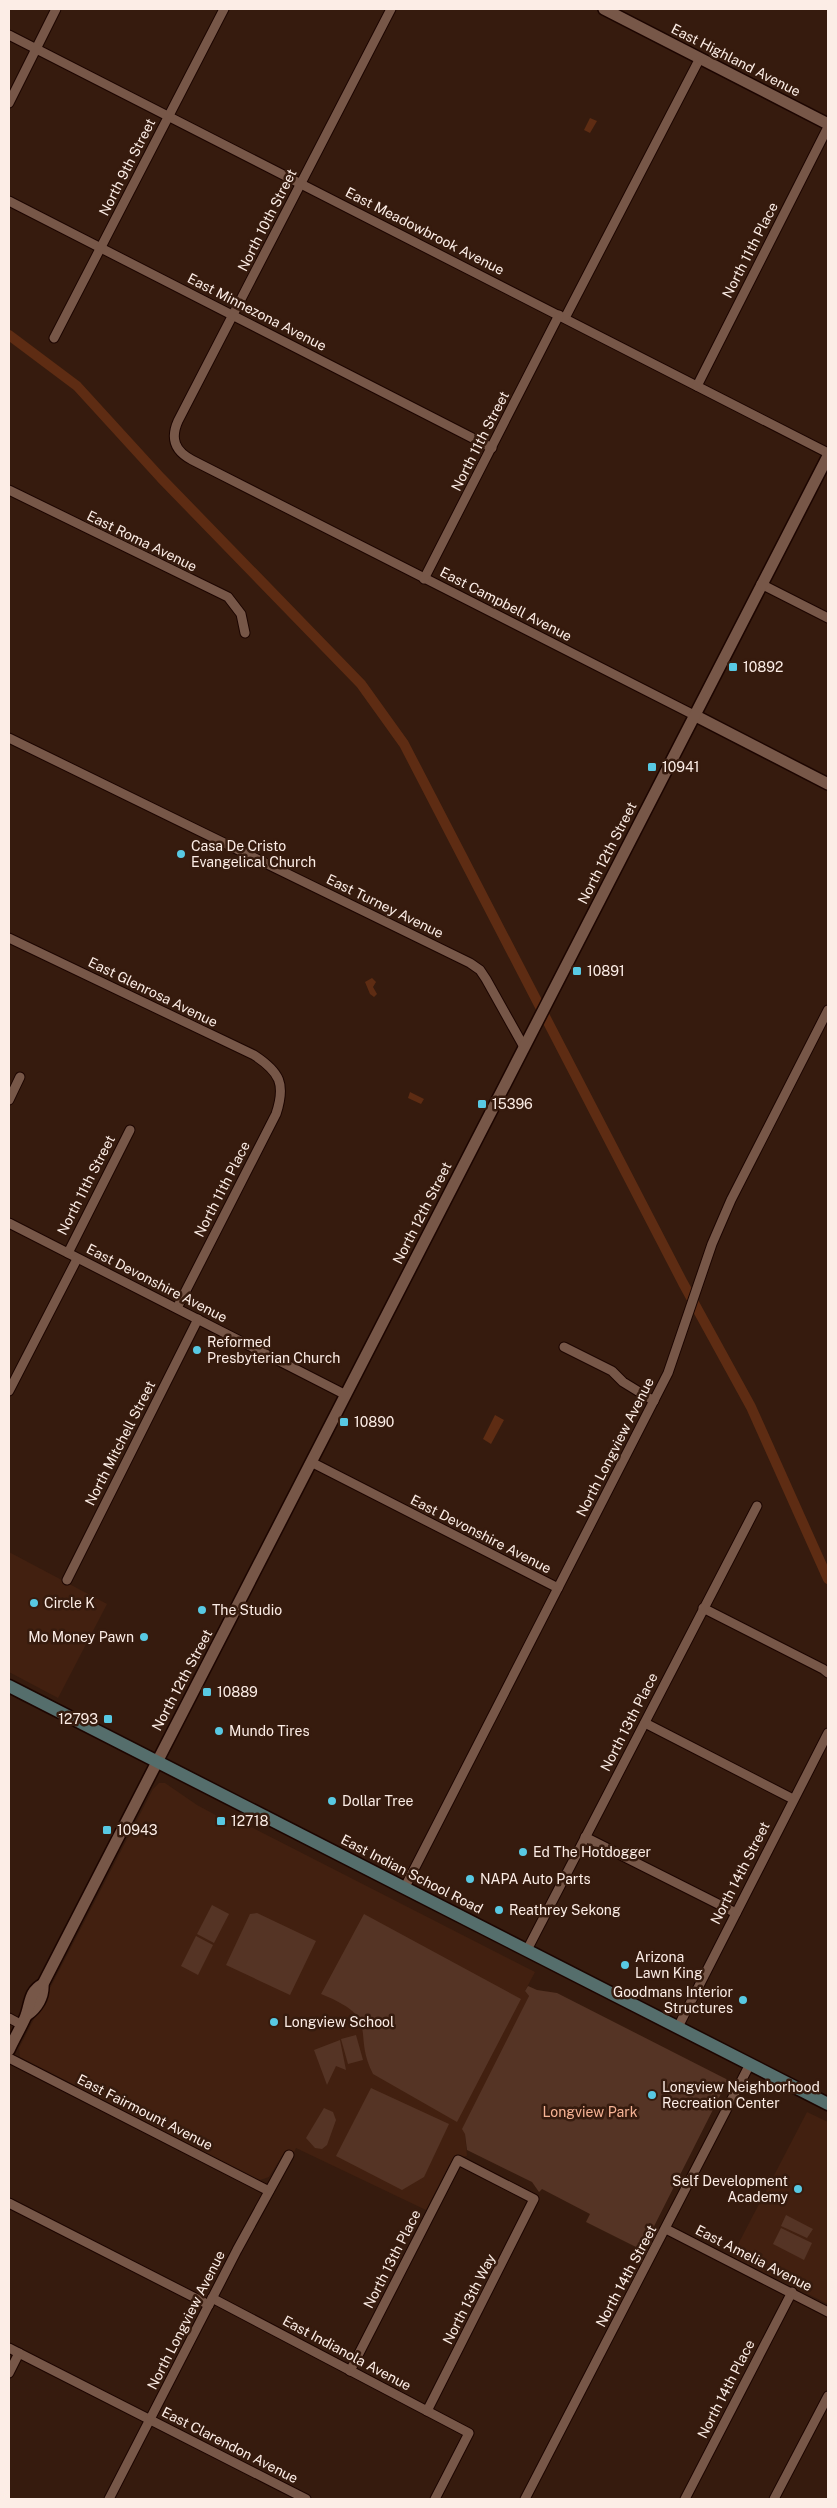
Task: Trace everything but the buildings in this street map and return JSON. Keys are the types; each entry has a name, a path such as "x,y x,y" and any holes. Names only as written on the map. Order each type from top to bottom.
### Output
{"main road":[{"name":"East Indian School Road","path":"9,1686 828,2104"}],"street":[{"path":"9,103 56,9"},
{"name":"North 9th Street","path":"54,338 224,9"},
{"name":"North 10th Street","path":"175,446 175,427 391,9"},
{"name":"East Highland Avenue","path":"604,9 828,125"},
{"name":"East Meadowbrook Avenue","path":"9,35 697,386 828,455"},
{"name":"North 11th Street","path":"424,580 492,448 700,58"},
{"name":"North 11th Place","path":"697,386 828,125"},
{"name":"East Minnezona Avenue","path":"9,201 492,448"},
{"name":"East Campbell Avenue","path":"175,446 183,455 424,580 828,784"},
{"name":"North 12th Street","path":"9,2050 24,2020 28,2001 35,1988 43,1984 828,455"},
{"name":"East Roma Avenue","path":"9,490 228,597 242,614 245,633"},
{"path":"761,584 828,618"},
{"name":"East Turney Avenue","path":"9,738 470,963 480,970 486,979 524,1047"},
{"name":"East Glenrosa Avenue","path":"9,938 254,1055 265,1062 280,1080"},
{"name":"North Longview Avenue","path":"405,1887 668,1373 697,1285 731,1200 828,1010"},
{"path":"9,1100 20,1077"},
{"name":"North 11th Place","path":"177,1308 276,1114 281,1090 280,1080"},
{"name":"North 11th Street","path":"68,1253 130,1130"},
{"name":"East Devonshire Avenue","path":"9,1223 346,1395"},
{"path":"9,1391 77,1258"},
{"name":"North Mitchell Street","path":"67,1580 198,1319"},
{"path":"564,1347 612,1371 623,1382 654,1401"},
{"name":"East Devonshire Avenue","path":"311,1462 558,1588"},
{"name":"North 13th Place","path":"527,1950 757,1506"},
{"path":"704,1608 824,1669 828,1673"},
{"path":"645,1723 793,1799"},
{"name":"North 14th Street","path":"678,2027 828,1733"},
{"path":"586,1837 736,1913"},
{"path":"9,2018 24,2020"},
{"name":"East Fairmount Avenue","path":"9,2058 269,2191"},
{"name":"North 14th Street","path":"525,2499 750,2064"},
{"name":"North Longview Avenue","path":"109,2499 210,2302 289,2155"},
{"name":"North 13th Place","path":"350,2370 458,2160 534,2199"},
{"name":"North 13th Way","path":"427,2411 534,2199"},
{"name":"East Indianola Avenue","path":"9,2203 350,2370 469,2432 435,2499"},
{"name":"East Amelia Avenue","path":"666,2229 828,2312"},
{"name":"North 14th Place","path":"684,2499 792,2292"},
{"name":"East Clarendon Avenue","path":"9,2348 306,2499"},
{"path":"9,2373 19,2353"},
{"path":"774,2499 828,2396"}],"shaded area":[{"path":"590,118 597,121 590,133 584,130"},
{"path":"372,978 376,982 373,987 377,994 374,997 370,994 365,982"},
{"path":"410,1092 424,1099 421,1104 408,1098"},
{"path":"495,1415 504,1420 491,1444 483,1439"},
{"path":"9,1552 107,1604 58,1698 9,1672"},
{"name":"Longview School","path":"159,1783 165,1783 197,1805 223,1819 245,1824 535,1972 525,1991 529,1996 465,2134 467,2156 456,2158 449,2165 426,2210 296,2148 294,2152 285,2151 269,2177 260,2180 20,2057 19,2048 153,1789"},
{"name":"Self Development Academy","path":"807,2112 828,2122 828,2304 732,2256"}],"green space":[{"path":"212,1905 229,1914 214,1943 197,1934"},
{"path":"257,1913 316,1941 290,1995 226,1965 250,1914"},
{"path":"364,1914 521,1999 457,2122 373,2074 367,2059 359,2019 352,2011 340,2003 321,1994"},
{"path":"196,1936 213,1945 198,1975 181,1966"},
{"name":"Longview Park","path":"528,1986 537,1990 557,1993 728,2080 642,2250 586,2222 590,2214 542,2189 539,2192 532,2182 467,2150 465,2134 462,2129 529,1996 525,1991"},
{"path":"356,2035 363,2060 348,2064 341,2039"},
{"path":"340,2040 346,2070 336,2066 327,2085 314,2050"},
{"path":"371,2088 449,2124 424,2177 402,2190 336,2156"},
{"path":"324,2108 333,2112 336,2120 327,2145 322,2149 315,2148 306,2138"},
{"path":"786,2215 813,2229 807,2238 781,2226"},
{"path":"781,2228 812,2243 804,2260 773,2244"}],"waterway":[{"path":"9,335 77,386 161,478 361,684 404,744 683,1283 751,1407 828,1579"}],"place":[{"name":"10892","path":"733,667"},
{"name":"10941","path":"652,767"},
{"name":"Casa De Cristo Evangelical Church","path":"181,854"},
{"name":"10891","path":"577,971"},
{"name":"15396","path":"482,1104"},
{"name":"Reformed Presbyterian Church","path":"197,1350"},
{"name":"10890","path":"344,1422"},
{"name":"Circle K","path":"34,1603"},
{"name":"The Studio","path":"202,1610"},
{"name":"Mo Money Pawn","path":"144,1637"},
{"name":"10889","path":"207,1692"},
{"name":"12793","path":"108,1719"},
{"name":"Mundo Tires","path":"219,1731"},
{"name":"Dollar Tree","path":"332,1801"},
{"name":"12718","path":"221,1821"},
{"name":"10943","path":"107,1830"},
{"name":"Ed The Hotdogger","path":"523,1852"},
{"name":"NAPA Auto Parts","path":"470,1879"},
{"name":"Reathrey Sekong","path":"499,1910"},
{"name":"Arizona Lawn King","path":"625,1965"},
{"name":"Goodmans Interior Structures","path":"743,2000"},
{"name":"Longview School","path":"274,2022"},
{"name":"Longview Neighborhood Recreation Center","path":"652,2095"},
{"name":"Self Development Academy","path":"798,2189"}]}
